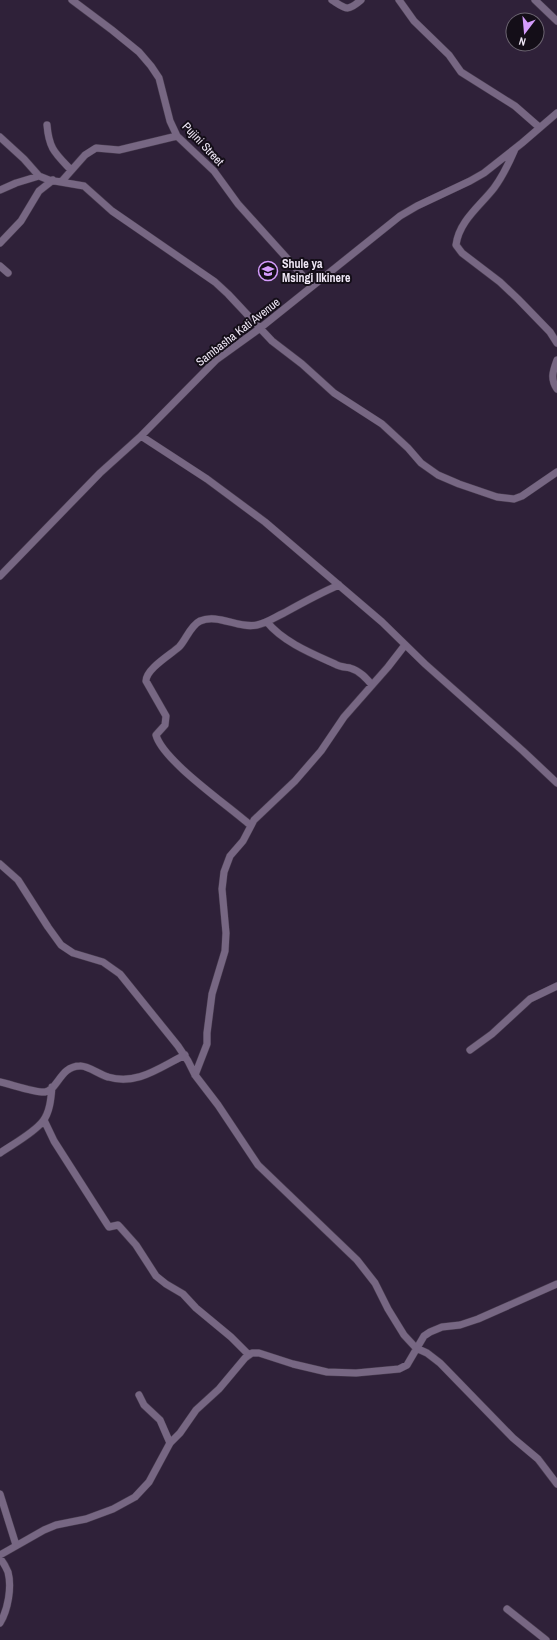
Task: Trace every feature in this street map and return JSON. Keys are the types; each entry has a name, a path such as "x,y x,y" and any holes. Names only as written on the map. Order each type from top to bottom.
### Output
{"street":[{"name":"Pujini Street","path":"72,0 139,52 151,66 159,78 170,121 177,136 214,171 238,204 312,286"},
{"path":"332,0 346,8 350,8 361,0"},
{"path":"399,0 420,28 449,55 462,72 515,106 539,127"},
{"path":"535,0 557,21"},
{"name":"Sambasha Kati Avenue","path":"0,576 100,473 141,436 211,364 260,329 400,216 417,206 470,181 515,148 557,113"},
{"path":"47,125 48,138 53,151 71,170"},
{"path":"62,181 85,155 96,148 119,150 177,136"},
{"path":"0,137 24,158 39,176"},
{"path":"515,148 501,178 471,213 463,225 456,245 462,253 500,282 518,299 550,332 557,343"},
{"path":"0,190 39,176 81,185 86,188 112,211 214,282 228,294 260,329 334,393 382,424 408,448 421,463 438,475 448,480 497,496 514,499 522,496 557,472"},
{"path":"0,243 3,238 21,221 39,191 53,180"},
{"path":"0,266 8,273"},
{"path":"557,360 552,381 557,389"},
{"path":"141,436 207,479 266,522 406,645 425,664 524,751 557,783"},
{"path":"250,825 184,771 159,743 156,736 165,725 166,716 146,679 147,675 180,646 195,625 199,622 213,619 249,626 256,625 267,622 339,585"},
{"path":"267,622 274,630 306,650 336,665 355,670 363,675 372,685"},
{"path":"195,1075 208,1044 207,1033 212,994 225,951 226,933 222,889 224,872 230,856 243,841 250,825 295,781 321,751 344,717 406,645"},
{"path":"0,864 18,880 61,945 73,953 103,962 115,970 126,982 185,1055 195,1075 218,1105 258,1165 348,1251 368,1273 380,1291 388,1309 404,1335 416,1348 427,1353 440,1363 513,1438 538,1459 557,1484"},
{"path":"470,1050 492,1034 530,999 557,986"},
{"path":"0,1082 45,1092 52,1087 65,1071 74,1066 82,1066 110,1078 122,1080 136,1079 158,1070 185,1055"},
{"path":"0,1153 44,1120 48,1110 52,1087"},
{"path":"44,1120 54,1141 109,1227 120,1226 136,1245 156,1276 183,1294 196,1308 231,1337 249,1355"},
{"path":"0,1623 4,1616 9,1582 8,1572 0,1556 16,1545 44,1530 56,1525 86,1519 113,1509 135,1497 149,1482 170,1443 180,1433 202,1403 219,1389 249,1355 259,1353 315,1370 346,1373 391,1370 404,1367 424,1336 430,1332 442,1327 460,1325 478,1319 557,1284"},
{"path":"139,1395 144,1405 160,1420 170,1443"},
{"path":"0,1494 16,1545"},
{"path":"507,1609 546,1640"}],"place":[{"name":"Shule ya Msingi Ilkinere","path":"268,271"}]}
